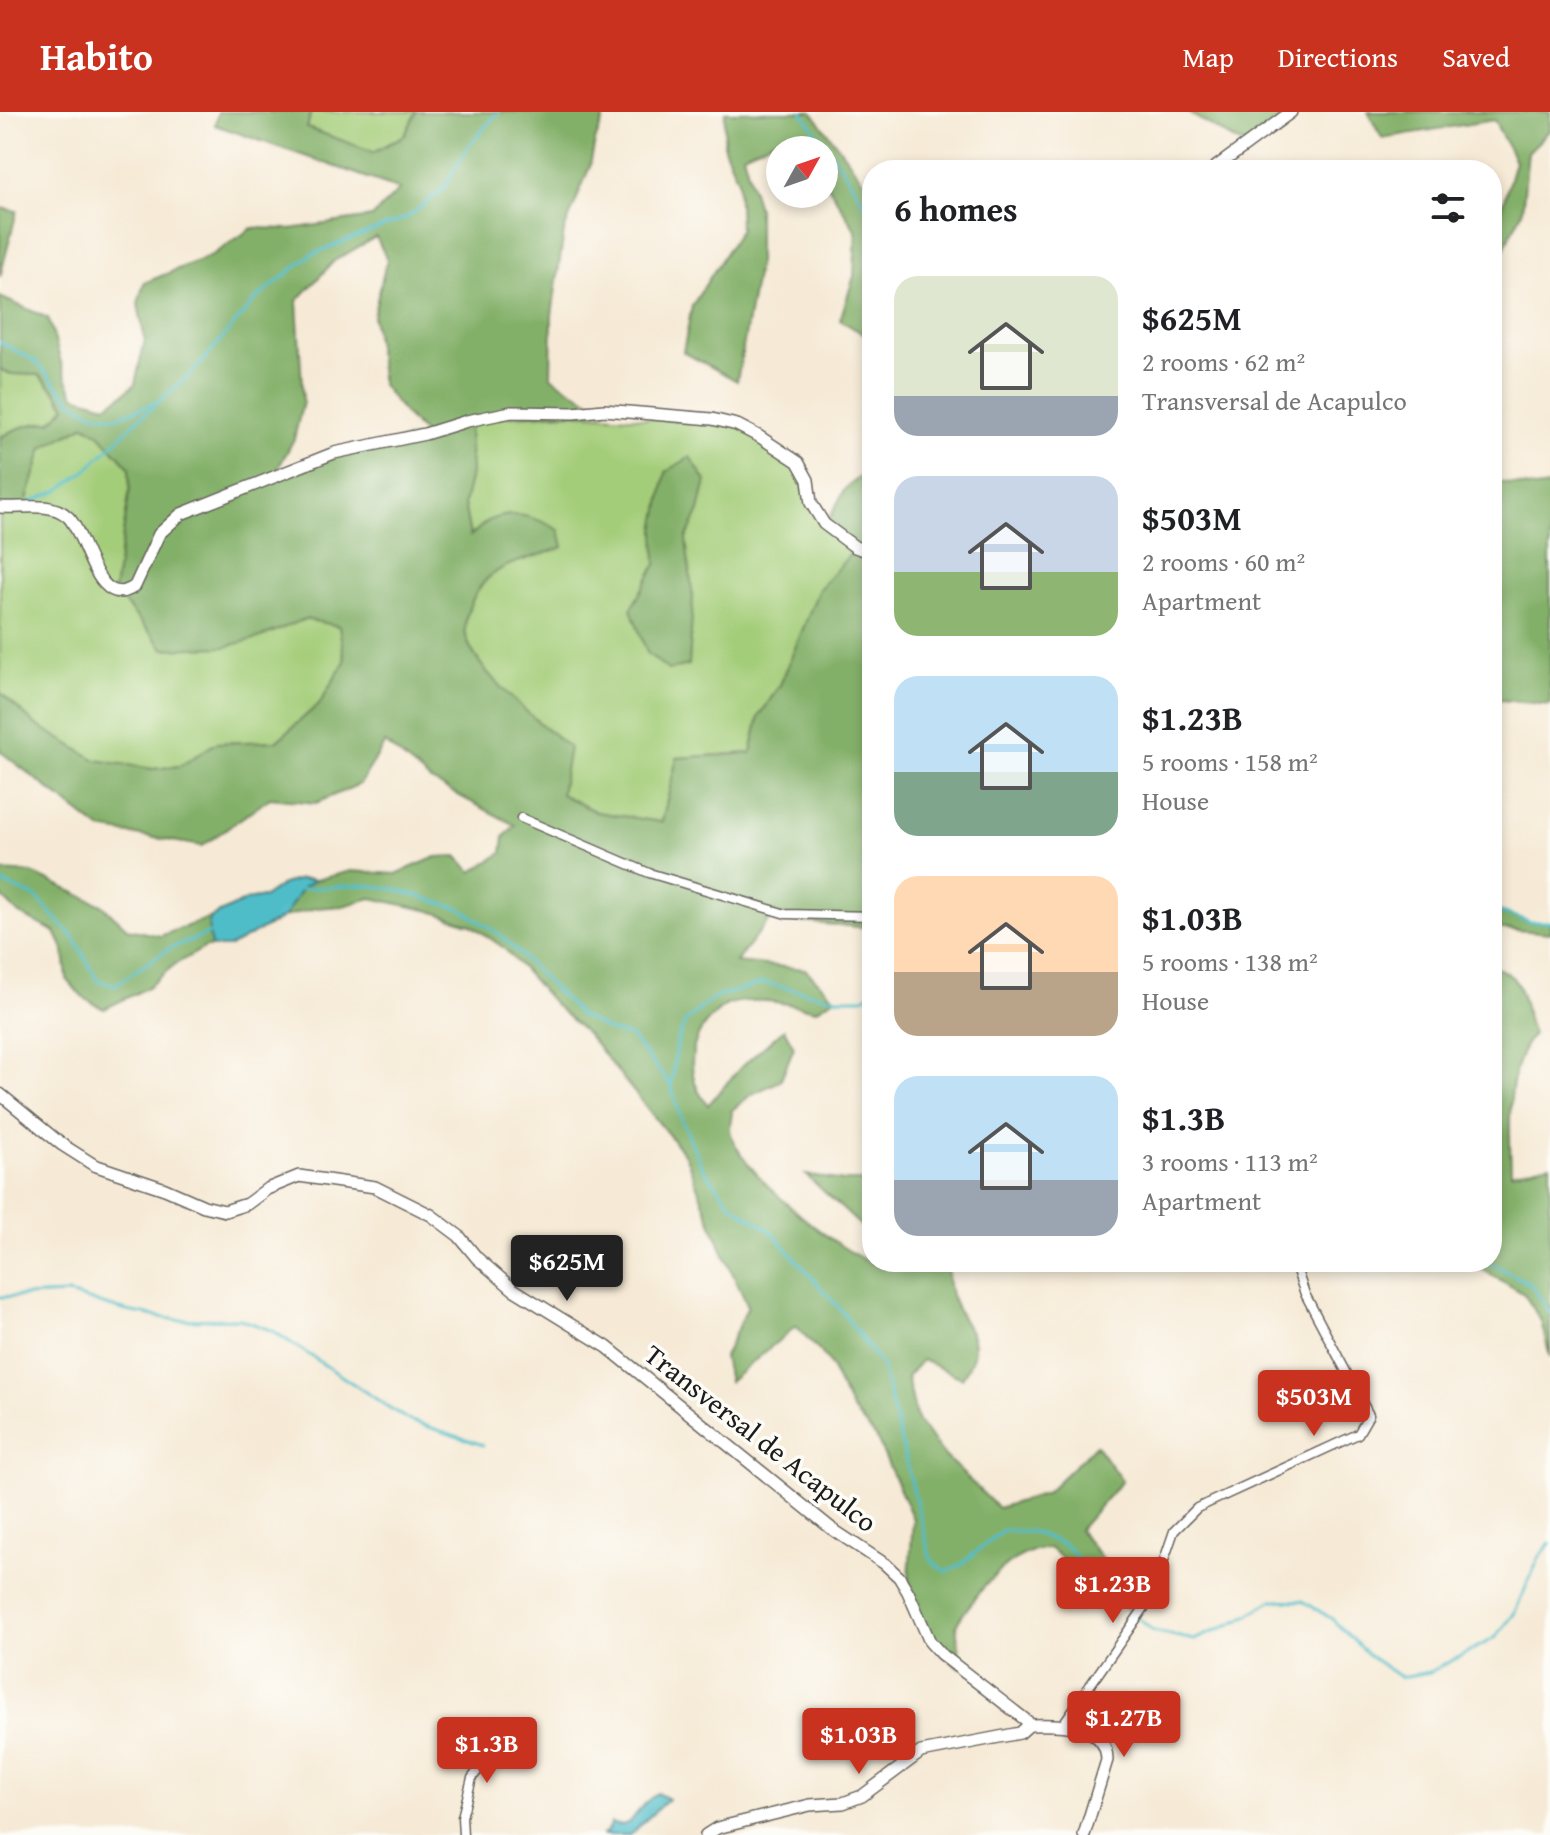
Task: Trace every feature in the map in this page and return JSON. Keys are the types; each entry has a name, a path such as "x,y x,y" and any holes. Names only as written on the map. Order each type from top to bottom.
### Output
{"street":[{"path":"1226,160 1291,112"},
{"path":"0,507 45,507 66,514 75,524 100,578 112,590 122,592 135,586 159,534 181,514 334,453 511,412 604,410 712,419 737,425 760,437 798,462 805,472 811,503 824,524 837,536 862,548"},
{"path":"521,818 649,873 786,914 862,916"},
{"name":"Transversal de Acapulco","path":"0,1094 61,1144 94,1165 204,1206 225,1211 247,1204 267,1189 299,1176 375,1187 431,1215 459,1236 477,1258 513,1289 607,1347 832,1529 885,1564 899,1577 908,1592 930,1642 1029,1725"},
{"path":"1063,1724 1151,1598 1174,1531 1197,1508 1335,1447 1358,1434 1365,1424 1369,1415 1305,1294 1297,1272"},
{"path":"706,1835 717,1828 810,1805 843,1803 862,1796 921,1752 1025,1732 1029,1725 1063,1724 1093,1734 1102,1741 1107,1751 1084,1835"},
{"path":"463,1835 462,1817 472,1778 503,1739"}],"green space":[{"path":"218,112 311,112 307,128 374,152 405,135 416,112 606,112 590,166 564,231 552,315 551,377 606,411 513,413 469,422 471,474 464,504 470,536 487,521 508,515 535,519 559,530 563,547 505,567 488,578 473,598 465,632 473,653 496,683 569,747 561,794 596,812 662,822 677,758 751,753 759,717 781,683 819,589 856,548 826,525 845,489 862,475 862,927 788,921 772,916 736,962 805,969 835,998 816,1010 761,1001 727,1005 698,1035 692,1059 695,1083 708,1105 741,1067 784,1029 794,1047 780,1081 752,1094 732,1110 730,1129 736,1146 769,1187 792,1208 862,1258 862,1272 948,1272 951,1295 974,1343 970,1364 962,1378 922,1360 907,1377 917,1420 945,1456 998,1508 1046,1493 1096,1445 1122,1481 1079,1530 1112,1571 1119,1601 1049,1548 1034,1550 1018,1557 997,1573 978,1593 956,1625 961,1668 941,1654 908,1592 913,1519 876,1437 852,1410 827,1359 796,1326 729,1382 724,1357 748,1306 724,1255 685,1155 588,1035 556,1006 504,948 471,925 431,911 371,898 343,906 316,908 284,917 229,947 206,947 174,965 147,988 104,1009 82,997 67,979 64,951 55,932 19,914 0,895 0,871 32,873 102,905 128,929 160,936 247,900 264,897 283,884 301,879 315,880 351,871 396,874 436,857 457,856 472,872 502,853 504,837 515,825 431,781 385,743 360,784 316,803 270,798 202,846 100,829 0,751 0,692 35,724 96,760 153,769 180,766 216,743 277,741 320,703 345,661 339,626 305,619 258,638 225,647 164,649 114,591 130,489 129,467 98,433 85,425 43,448 24,509 0,508 0,438 24,426 51,422 66,407 39,375 11,374 0,369 0,297 48,318 75,396 106,405 135,384 145,340 138,304 144,283 212,255 252,228 290,229 372,217 400,189 215,125","holes":["376,237 387,259 373,316 382,385 426,435 336,454 273,478 294,439 303,402 297,301 334,261"]},
{"path":"311,112 416,112 405,135 374,152 307,128"},
{"path":"725,112 812,112 830,136 766,136 766,144 743,154 758,209 758,264 737,381 683,352 692,306 740,230 738,180 724,148"},
{"path":"1187,112 1295,112 1251,144 1238,142"},
{"path":"1368,112 1550,112 1550,130 1528,152 1522,212 1502,253 1502,206 1515,161 1494,120 1382,138"},
{"path":"838,147 862,179 862,333 840,320 854,276 856,231 838,202"},
{"path":"0,208 17,211 0,277"},
{"path":"0,369 11,374 39,375 66,408 51,422 24,426 0,438"},
{"path":"573,413 737,425 798,462 816,513 856,548 798,641 781,683 759,717 751,753 677,758 662,823 596,812 560,794 568,747 496,682 473,653 465,631 470,606 488,578 514,563 563,547 470,537 464,504 471,474 469,422 492,417"},
{"path":"85,425 98,433 129,467 130,489 114,591 258,638 305,619 339,626 345,661 320,703 277,741 216,743 180,766 153,769 96,760 35,724 0,692 0,508 24,509 43,448"},
{"path":"690,457 706,481 699,511 686,539 693,599 689,665 668,670 647,653 631,609 656,564 655,530 666,472"},
{"path":"1502,483 1535,488 1550,486 1550,705 1502,700"},
{"path":"1502,912 1530,922 1550,922 1550,933 1502,929"},
{"path":"1502,970 1517,984 1533,1034 1524,1048 1513,1082 1511,1173 1550,1164 1550,1357 1541,1321 1524,1294 1487,1272 1502,1272"},
{"path":"806,1175 862,1181 862,1227"}],"water":[{"path":"301,879 315,880 302,888 284,917 229,947 211,947 208,924 212,917 247,900 264,897 283,884"},
{"path":"657,1793 668,1799 630,1835 602,1835 611,1823 622,1825 630,1822"}],"waterway":[{"path":"30,502 58,491 87,470 196,369 256,299 312,254 408,217 442,190 468,147 498,112"},
{"path":"802,112 862,200"},
{"path":"0,342 35,361 72,402 92,413 117,417 155,403"},
{"path":"0,882 36,897 74,938 98,981 115,985 168,949 213,932"},
{"path":"298,889 364,885 395,889 461,909 502,936 581,1016 610,1031 630,1036 671,1085 679,1113 702,1167 732,1205 772,1232 840,1309 882,1366 931,1560 946,1572 959,1566 1003,1530 1033,1532 1065,1545 1153,1631 1194,1640 1240,1620 1273,1600 1303,1601 1332,1619 1368,1655 1400,1677 1430,1672 1495,1638 1514,1614 1539,1558 1550,1543"},
{"path":"1502,912 1530,922 1550,922"},
{"path":"671,1084 678,1039 685,1022 713,998 763,983 835,998 862,998"},
{"path":"1502,1269 1532,1285 1550,1313"},
{"path":"0,1297 68,1294 127,1311 177,1320 240,1319 273,1331 408,1420 483,1445"}]}
